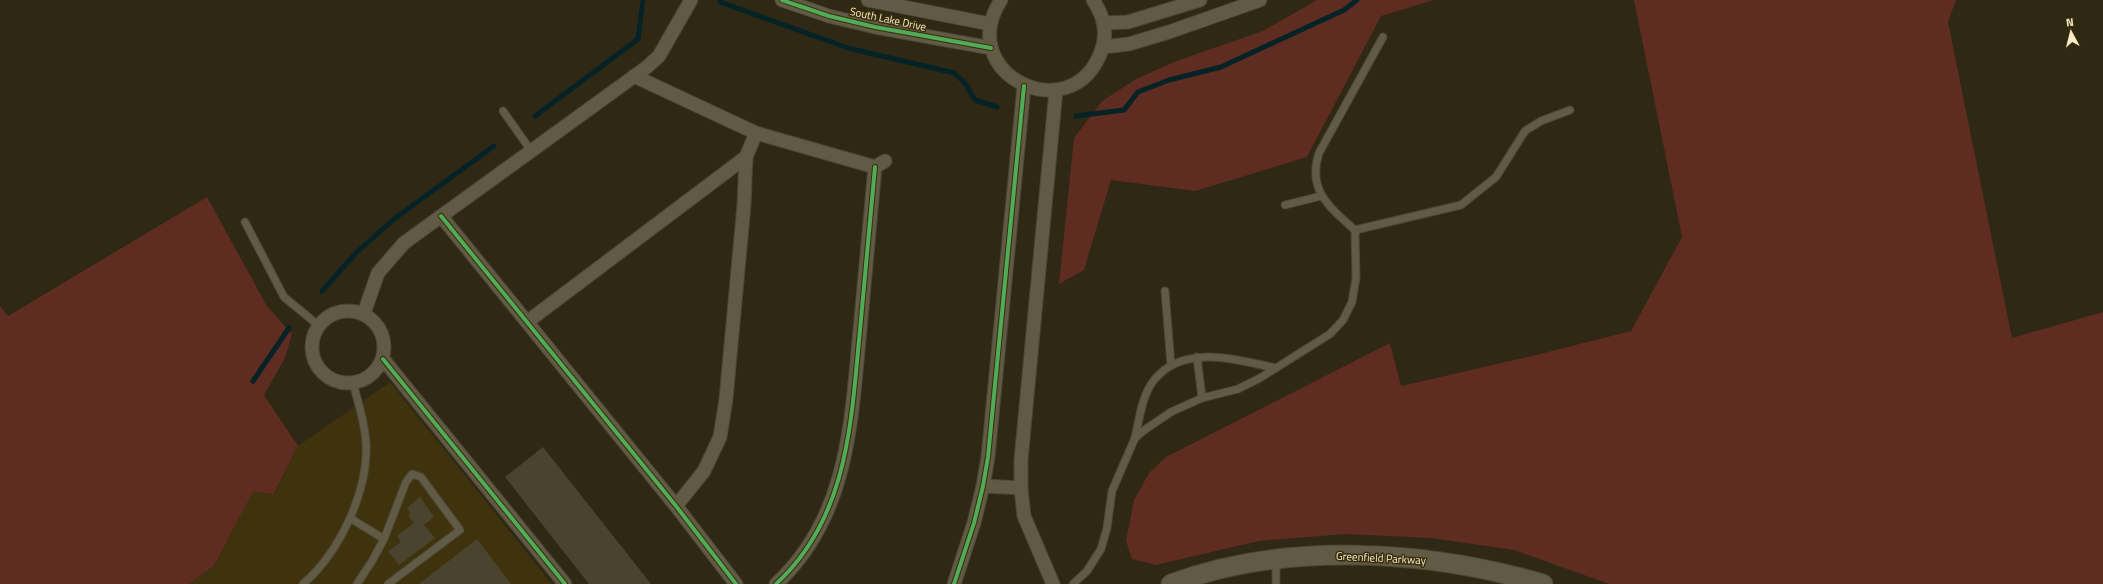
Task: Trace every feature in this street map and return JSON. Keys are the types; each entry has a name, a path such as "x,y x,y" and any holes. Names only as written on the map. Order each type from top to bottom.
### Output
{"main road":[{"name":"Greenfield Parkway","path":"1171,584 1240,566 1276,560 1352,554 1427,560 1500,571 1543,584"}],"street":[{"path":"364,313 378,273 404,243 532,152 659,56 691,0"},
{"name":"South Lake Drive","path":"782,0 829,16 875,27 991,48"},
{"name":"South Lake Drive","path":"868,0 990,24"},
{"path":"1001,0 995,9 990,24 991,48 998,64 1009,77 1024,86 1056,90 1072,85 1087,75 1098,61 1103,47 1104,23 1100,10 1093,0"},
{"path":"1104,23 1128,22 1200,0"},
{"path":"1103,47 1129,44 1169,32 1260,0"},
{"path":"634,76 756,133 880,164 851,426 842,473 833,498 820,526 804,553 776,584"},
{"path":"954,584 983,486 988,456 1024,86"},
{"path":"1053,584 1024,516 1021,488 1021,460 1056,90"},
{"path":"676,506 704,471 720,437 726,399 744,205 746,157 756,133"},
{"path":"527,322 746,157"},
{"path":"442,216 676,506 736,584"},
{"path":"352,310 364,313 375,321 382,332 385,346 383,359 376,370 366,379 353,383 339,382 326,376 317,366 312,352 312,338 318,325 327,316 339,311 352,310"},
{"path":"383,359 565,584"},
{"path":"983,486 1021,488"}],"lane":[{"path":"1135,438 1171,412 1202,398 1238,389 1276,368 1330,334 1343,320 1352,302 1356,278 1355,230 1332,210 1321,196 1315,166 1320,153 1383,37"},
{"path":"1355,230 1461,205 1496,177 1525,132 1541,121 1570,110"},
{"path":"503,111 532,152"},
{"path":"1285,205 1321,196"},
{"path":"244,222 284,297 318,325"},
{"path":"1165,291 1171,365"},
{"path":"1072,584 1088,571 1101,549 1112,490 1135,438 1143,404 1154,380 1171,365 1197,357 1228,358 1276,368"},
{"path":"1197,357 1202,398"},
{"path":"303,584 314,574 338,540 358,499 365,465 366,443 353,383"},
{"path":"357,584 384,539 406,482 412,474 421,477 460,530 388,584"},
{"path":"350,518 384,539"},
{"path":"1276,560 1276,584"}],"shaded area":[{"path":"1317,0 1434,0 1381,16 1307,157 1195,191 1111,180 1084,270 1059,284 1074,138 1102,101 1136,79 1179,60 1263,31"},
{"path":"1634,0 1956,0 1948,22 2012,338 2103,312 2103,584 1609,584 1514,550 1431,538 1345,534 1259,541 1156,565 1132,559 1126,541 1134,500 1149,473 1166,457 1390,343 1401,386 1532,356 1631,331 1682,237"},
{"path":"207,197 267,306 292,334 285,358 264,395 298,446 274,494 253,492 214,566 189,584 0,584 0,306 8,316"},
{"path":"390,382 552,584 189,584 214,566 253,492 275,494 298,446"}],"building":[{"path":"543,447 651,584 589,584 505,477"},
{"path":"420,497 434,517 424,525 435,538 399,565 388,551 401,542 397,536 414,523 408,515 411,513 407,508"},
{"path":"477,539 511,584 419,584"}],"waterway":[{"path":"535,116 638,39 643,0"},
{"path":"1076,116 1124,110 1138,92 1169,80 1221,67 1344,10 1357,0"},
{"path":"720,2 848,48 954,73 965,83 975,100 997,107"},
{"path":"322,291 357,252 394,219 494,146"},
{"path":"253,381 289,328"}],"cycle path":[{"path":"782,0 829,16 875,27 991,48"},
{"path":"954,584 974,523 988,457 1024,86"},
{"path":"776,584 800,558 819,529 832,498 842,466 849,433 853,399 875,167"},
{"path":"441,216 676,506 736,584"},
{"path":"383,359 565,584"}]}
